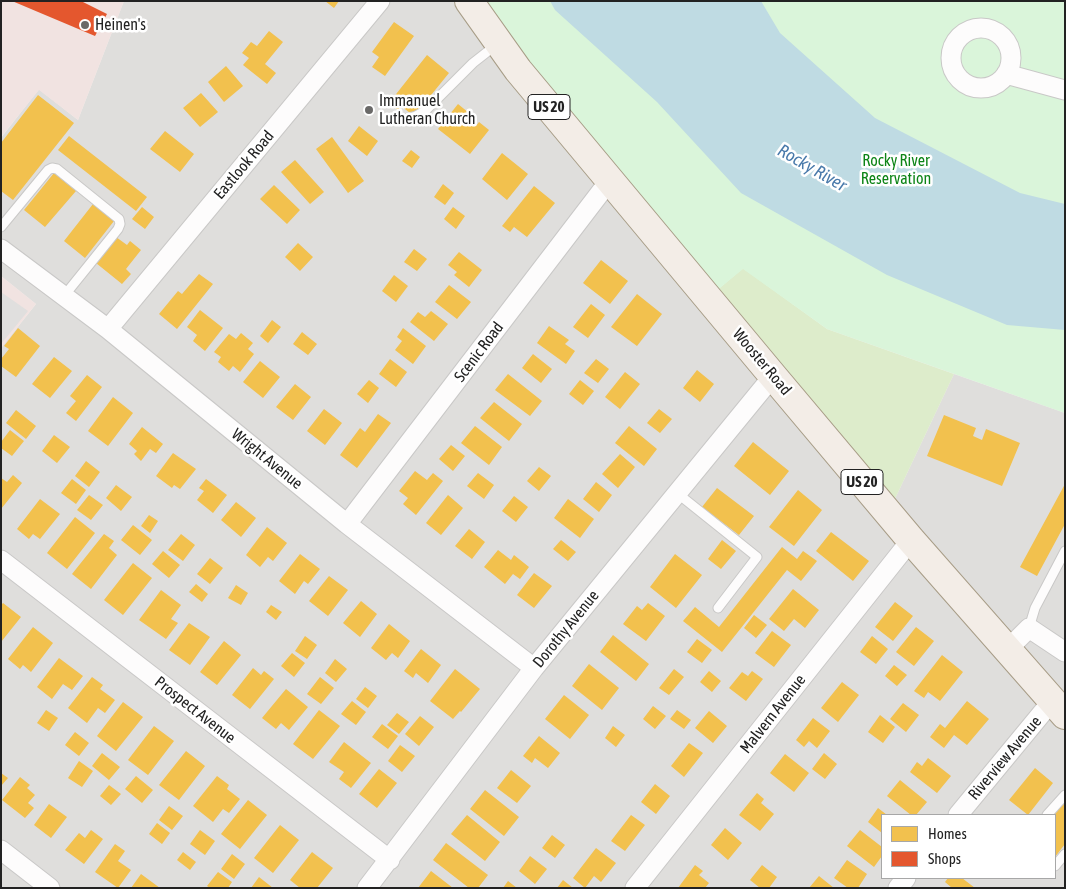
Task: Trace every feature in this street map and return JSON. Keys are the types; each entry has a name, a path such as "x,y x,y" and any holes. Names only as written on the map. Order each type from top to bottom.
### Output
{"main road":[{"name":"Wooster Road","path":"469,1 518,70 773,376 911,540 1059,708"}],"street":[{"name":"Eastlook Road","path":"108,329 380,1"},
{"path":"1006,74 1065,90"},
{"name":"Scenic Road","path":"347,524 610,180"},
{"name":"Wright Avenue","path":"1,248 108,329 347,524 534,668"},
{"name":"Dorothy Avenue","path":"367,888 534,668 773,376"},
{"name":"Malvern Avenue","path":"635,888 911,540"},
{"name":"Prospect Avenue","path":"1,560 390,860"},
{"path":"1008,649 1029,628 1065,652"},
{"name":"Riverview Avenue","path":"959,814 1059,708"},
{"path":"1,850 50,888"}],"lane":[{"path":"401,120 416,116 425,111 473,63 498,43"},
{"path":"1,227 48,170 52,168 57,169 119,219 118,230 64,296"},
{"path":"677,493 757,557 718,608"},
{"path":"1029,628 1035,608 1065,552"},
{"path":"1048,814 1065,794"},
{"path":"1056,865 1065,854"}],"shaded area":[{"path":"1,1 124,1 78,120 39,90 1,137"},
{"path":"124,1 457,1 1065,723 1065,888 1,888 1,348 36,304 1,276 1,138 39,89 78,120"},
{"path":"1,276 36,304 1,348"},
{"path":"1,292 28,311 1,344"},
{"path":"954,374 1065,413 1065,703 893,503"}],"green space":[{"name":"Rocky River Reservation","path":"467,1 1065,1 1065,413 827,329 743,269 709,297"},
{"path":"743,268 827,329 954,374 893,503 709,297"}],"water":[{"name":"Rocky River","path":"550,1 761,1 780,33 875,118 1020,193 1065,204 1065,330 1007,325 887,275 741,193 657,102 555,10"}],"building: Homes":[{"path":"325,1 339,1 334,8"},
{"path":"394,22 414,36 385,76 372,67 379,57 372,52"},
{"path":"269,31 283,42 265,64 276,73 267,84 243,65 249,58 242,53 251,42 257,46"},
{"path":"427,55 449,73 414,116 401,106 398,110 389,103"},
{"path":"226,66 243,86 224,102 208,82"},
{"path":"201,93 218,112 200,127 183,108"},
{"path":"38,95 74,123 13,200 1,191 1,143"},
{"path":"458,104 469,113 465,117 476,126 479,122 489,130 470,154 438,129"},
{"path":"359,126 378,141 367,156 348,141"},
{"path":"165,131 194,154 180,172 150,149"},
{"path":"69,136 147,197 136,211 58,150"},
{"path":"332,137 364,181 348,193 316,149"},
{"path":"411,150 420,157 412,168 402,161"},
{"path":"502,153 528,174 507,200 482,179"},
{"path":"295,160 324,192 310,204 281,172"},
{"path":"54,173 76,191 45,227 24,210"},
{"path":"443,184 454,193 445,205 434,197"},
{"path":"274,185 300,210 287,224 260,199"},
{"path":"534,186 555,203 527,237 514,227 510,232 502,226"},
{"path":"93,204 114,221 85,258 64,241"},
{"path":"142,207 154,217 145,229 132,219"},
{"path":"453,207 465,216 456,229 444,219"},
{"path":"116,237 127,245 130,241 141,250 126,269 131,274 122,284 96,263"},
{"path":"298,243 313,257 300,271 285,257"},
{"path":"414,249 427,259 417,271 404,262"},
{"path":"459,252 482,270 469,287 454,275 457,272 448,265"},
{"path":"601,260 628,281 610,304 583,283"},
{"path":"199,274 213,284 177,329 159,314 178,291 182,294"},
{"path":"394,275 408,286 396,302 382,291"},
{"path":"449,285 471,302 457,319 435,302"},
{"path":"637,294 662,314 637,346 611,327"},
{"path":"591,304 605,315 588,338 573,327"},
{"path":"200,310 223,328 205,351 193,341 197,335 187,327"},
{"path":"431,311 448,324 434,341 410,322 418,312 425,317"},
{"path":"272,320 281,327 268,343 260,336"},
{"path":"549,326 569,340 565,344 575,351 566,364 537,343"},
{"path":"18,328 40,346 16,377 1,366 1,359 9,349 4,346"},
{"path":"403,328 426,346 413,364 395,350 402,341 397,337"},
{"path":"302,332 317,344 308,355 293,344"},
{"path":"241,333 253,343 248,349 254,354 240,372 233,366 229,371 218,362 221,357 214,352 229,334 236,339"},
{"path":"533,354 552,369 541,383 522,368"},
{"path":"54,357 72,371 50,398 32,384"},
{"path":"390,359 407,372 396,387 379,374"},
{"path":"596,359 609,369 598,383 584,373"},
{"path":"260,361 280,377 263,398 243,382"},
{"path":"697,370 714,384 700,402 683,388"},
{"path":"625,372 640,384 620,409 605,397"},
{"path":"508,374 542,401 530,416 495,390"},
{"path":"87,375 102,387 76,421 66,413 76,401 70,396"},
{"path":"369,380 379,388 368,403 357,394"},
{"path":"580,380 594,391 583,405 569,394"},
{"path":"295,384 311,397 293,420 276,407"},
{"path":"113,397 133,413 108,446 88,431"},
{"path":"494,402 522,424 509,441 480,418"},
{"path":"324,409 342,423 325,445 307,431"},
{"path":"659,409 672,419 660,433 647,423"},
{"path":"16,410 36,426 26,439 6,423"},
{"path":"378,414 391,423 357,468 340,455 360,428 365,432"},
{"path":"944,415 976,428 973,436 982,440 986,429 1020,443 1002,486 927,456"},
{"path":"475,426 502,447 489,465 461,443"},
{"path":"629,426 657,449 644,466 615,443"},
{"path":"142,427 163,444 156,453 150,449 141,461 134,454 137,451 129,444"},
{"path":"10,430 24,441 12,456 1,448 1,442"},
{"path":"54,435 70,447 57,463 42,451"},
{"path":"753,442 789,471 770,495 734,466"},
{"path":"451,445 465,456 453,471 439,459"},
{"path":"173,453 196,469 180,489 174,485 172,488 156,476"},
{"path":"620,454 635,467 618,488 602,474"},
{"path":"86,461 100,472 89,487 75,476"},
{"path":"539,467 551,476 539,491 527,481"},
{"path":"415,471 427,480 433,473 443,481 416,515 403,504 408,498 399,491"},
{"path":"478,473 494,485 484,499 467,486"},
{"path":"13,475 22,483 1,509 1,478 7,482"},
{"path":"72,479 86,490 76,504 61,493"},
{"path":"206,479 227,495 213,513 197,500 204,491 199,488"},
{"path":"596,482 612,495 599,512 583,499"},
{"path":"1065,484 1065,524 1037,576 1020,567"},
{"path":"116,485 132,497 121,511 106,498"},
{"path":"717,488 754,516 739,535 702,507"},
{"path":"798,490 822,510 794,546 769,527"},
{"path":"89,495 103,505 91,520 77,510"},
{"path":"448,495 463,508 441,535 426,523"},
{"path":"514,496 528,507 516,522 502,511"},
{"path":"40,499 60,514 40,539 33,534 29,539 17,529"},
{"path":"568,499 594,519 580,538 554,518"},
{"path":"236,502 256,518 241,537 221,520"},
{"path":"149,515 158,521 150,533 141,526"},
{"path":"75,517 95,533 67,569 47,553"},
{"path":"133,525 152,540 140,555 121,540"},
{"path":"267,527 287,543 273,561 268,557 260,567 246,555"},
{"path":"469,529 485,542 472,559 455,546"},
{"path":"831,532 869,561 853,581 816,551"},
{"path":"104,534 114,541 109,548 117,555 91,589 72,574"},
{"path":"181,534 195,545 183,561 168,550"},
{"path":"561,540 576,552 568,561 553,549"},
{"path":"722,540 736,551 721,569 708,559"},
{"path":"782,547 797,559 803,551 817,561 801,581 787,570 722,652 683,621 695,607 719,627"},
{"path":"498,550 511,560 514,555 529,567 520,579 513,574 505,584 484,567"},
{"path":"163,551 180,565 169,578 152,564"},
{"path":"300,554 320,569 308,584 304,581 295,594 279,581"},
{"path":"675,554 702,575 676,608 650,587"},
{"path":"210,558 223,568 210,584 197,574"},
{"path":"133,563 152,578 123,615 104,600"},
{"path":"534,573 552,586 534,608 517,595"},
{"path":"329,576 348,590 328,616 309,601"},
{"path":"196,584 208,594 202,602 189,592"},
{"path":"236,585 248,593 241,605 228,598"},
{"path":"793,589 819,610 805,628 794,619 784,631 769,619"},
{"path":"161,590 181,605 171,619 178,623 166,639 139,620"},
{"path":"361,601 377,614 360,637 343,623"},
{"path":"895,602 913,616 893,641 875,627"},
{"path":"3,603 21,617 1,642 1,605"},
{"path":"648,603 665,616 646,641 623,624 637,606 642,610"},
{"path":"271,605 282,612 276,620 266,612"},
{"path":"754,615 767,625 756,638 744,628"},
{"path":"189,623 210,637 190,665 169,650"},
{"path":"389,624 410,641 398,658 392,653 386,660 371,648"},
{"path":"33,627 53,643 31,672 23,665 20,669 8,659"},
{"path":"916,627 934,641 914,666 896,652"},
{"path":"772,631 791,645 774,667 755,653"},
{"path":"613,635 649,664 636,681 600,652"},
{"path":"305,636 317,645 307,659 295,651"},
{"path":"872,636 888,649 876,664 860,652"},
{"path":"697,639 712,650 702,663 687,652"},
{"path":"224,641 241,655 217,685 200,672"},
{"path":"421,649 441,665 428,683 416,673 413,678 404,671"},
{"path":"292,653 305,663 294,677 281,666"},
{"path":"942,655 963,672 940,701 928,692 924,698 914,691"},
{"path":"59,658 83,676 72,690 63,684 52,699 37,687"},
{"path":"335,659 347,669 336,682 325,673"},
{"path":"589,664 619,688 602,710 572,686"},
{"path":"894,665 907,675 897,686 885,676"},
{"path":"253,668 261,675 264,671 274,679 250,709 232,695"},
{"path":"455,669 480,689 453,719 430,701"},
{"path":"674,669 684,677 669,695 659,688"},
{"path":"709,671 721,681 712,692 700,682"},
{"path":"752,671 763,679 746,701 729,688 742,672 748,676"},
{"path":"92,677 103,685 100,689 115,700 105,713 98,708 87,723 68,708"},
{"path":"320,677 334,688 321,704 307,694"},
{"path":"842,682 859,695 838,722 821,708"},
{"path":"365,687 377,696 368,708 356,699"},
{"path":"286,689 308,707 289,730 281,723 276,729 262,718"},
{"path":"564,695 589,715 570,739 545,719"},
{"path":"352,701 366,712 356,725 341,714"},
{"path":"967,701 989,719 967,745 954,735 944,748 930,737 940,724 945,728"},
{"path":"123,702 143,717 116,751 97,736"},
{"path":"903,703 919,715 906,732 890,719"},
{"path":"653,706 666,716 655,729 643,719"},
{"path":"46,710 58,718 49,731 37,723"},
{"path":"319,710 340,726 313,759 293,744"},
{"path":"677,710 691,720 684,729 670,719"},
{"path":"709,711 727,726 713,743 695,728"},
{"path":"397,713 409,722 399,734 387,725"},
{"path":"880,715 895,727 883,743 868,732"},
{"path":"420,716 434,727 419,746 405,734"},
{"path":"813,718 830,731 817,748 809,741 804,747 796,740"},
{"path":"382,724 398,736 388,749 372,737"},
{"path":"154,726 174,741 148,775 128,760"},
{"path":"613,726 625,735 616,747 605,738"},
{"path":"75,732 89,743 79,756 65,745"},
{"path":"539,736 560,753 548,768 535,758 532,763 523,756"},
{"path":"344,742 371,763 351,788 339,779 344,772 329,762"},
{"path":"689,743 703,753 684,777 671,766"},
{"path":"400,745 415,756 402,772 388,761"},
{"path":"186,751 205,766 179,800 159,785"},
{"path":"102,753 120,767 109,780 92,766"},
{"path":"824,753 837,764 825,779 812,769"},
{"path":"785,754 809,773 794,792 770,773"},
{"path":"928,758 951,776 937,793 910,772 917,762 922,766"},
{"path":"79,761 93,771 82,787 68,778"},
{"path":"1035,768 1053,783 1029,814 1009,800"},
{"path":"379,769 397,783 377,808 359,794"},
{"path":"511,770 531,786 517,803 497,788"},
{"path":"1,773 8,778 1,786"},
{"path":"136,776 153,790 142,803 125,789"},
{"path":"217,776 229,785 227,789 240,799 229,813 223,809 213,822 193,806"},
{"path":"20,777 30,785 27,788 35,795 28,803 34,808 25,818 2,800"},
{"path":"900,780 927,802 917,814 910,814 887,796"},
{"path":"655,784 670,796 656,814 641,802"},
{"path":"109,785 121,794 111,805 100,796"},
{"path":"485,790 519,817 504,836 470,809"},
{"path":"757,793 764,799 761,803 774,814 760,831 739,815"},
{"path":"248,800 267,815 240,849 221,834"},
{"path":"1063,802 1065,803 1065,844 1056,856 1056,814 1054,814"},
{"path":"49,804 67,817 51,838 34,825"},
{"path":"169,806 183,816 172,830 159,820"},
{"path":"878,808 886,814 881,814 881,832 868,822"},
{"path":"467,815 500,842 485,861 451,834"},
{"path":"631,815 645,825 625,851 611,841"},
{"path":"157,823 170,833 162,844 149,834"},
{"path":"280,825 299,840 273,873 254,858"},
{"path":"725,828 742,843 728,860 711,845"},
{"path":"91,830 103,839 84,864 65,850 79,833 85,838"},
{"path":"200,830 215,841 205,855 190,844"},
{"path":"860,830 881,846 881,857 874,867 847,846"},
{"path":"552,835 565,845 555,858 542,848"},
{"path":"446,843 488,875 478,888 469,888 433,860"},
{"path":"115,844 125,851 118,861 131,870 118,888 95,872"},
{"path":"596,848 616,863 601,882 594,876 585,888 573,878"},
{"path":"183,852 196,862 190,870 177,860"},
{"path":"312,852 333,868 317,888 300,888 290,880"},
{"path":"232,854 245,864 234,879 221,869"},
{"path":"530,856 547,869 535,884 519,871"},
{"path":"847,860 867,874 858,888 848,888 834,878"},
{"path":"695,865 703,871 699,875 709,883 705,888 678,888"},
{"path":"762,865 777,877 769,888 760,888 750,880"},
{"path":"431,871 453,888 418,888"},
{"path":"218,872 232,882 228,888 210,888 207,886"},
{"path":"141,874 160,888 131,888"},
{"path":"819,876 834,888 809,888"},
{"path":"259,877 273,888 251,888"},
{"path":"947,879 963,879 975,888 952,888 945,882"},
{"path":"563,880 573,888 557,888"},
{"path":"508,881 517,888 503,888"}],"building: Shops":[{"name":"Heinen's","path":"12,1 81,1 107,14 95,36"}],"place":[{"name":"Heinen's","path":"85,25"},
{"name":"Immanuel Lutheran Church","path":"369,110"}]}
